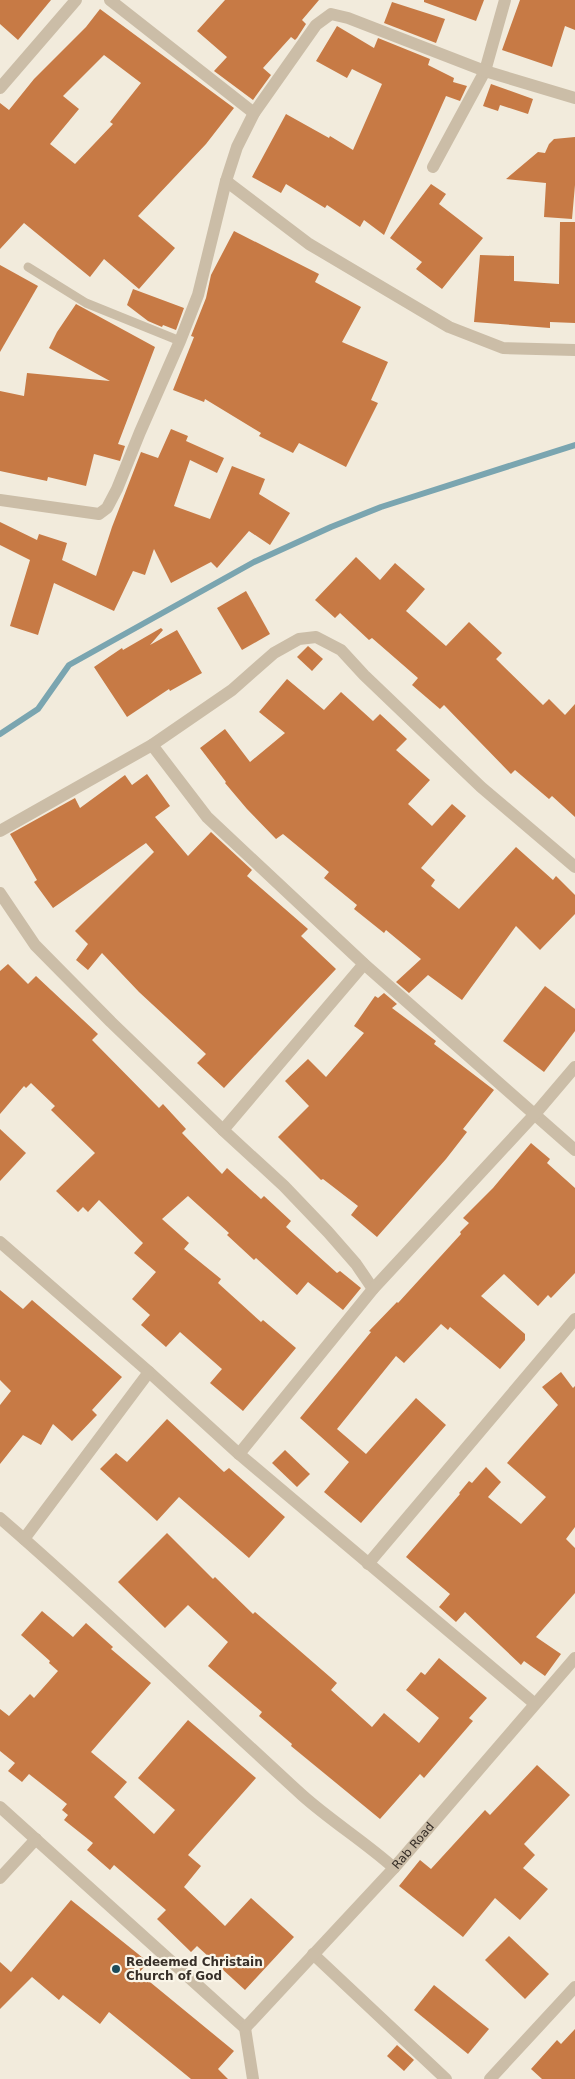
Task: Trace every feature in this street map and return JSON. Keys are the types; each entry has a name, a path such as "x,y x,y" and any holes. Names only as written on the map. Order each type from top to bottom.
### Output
{"street":[{"path":"0,88 76,0"},
{"path":"110,0 254,113"},
{"path":"433,167 485,71 505,0"},
{"path":"0,500 99,514 107,508 180,341 198,295 226,181 237,147 254,113 316,25 331,14 348,18 485,71 575,98"},
{"path":"226,181 309,244 449,327 503,348 575,350"},
{"path":"0,832 152,745 232,690 274,653 299,640 316,637 341,650 364,675 481,786 575,867"},
{"path":"152,745 207,817 364,964 575,1150"},
{"path":"0,893 35,945 223,1130 284,1186 356,1264 373,1289"},
{"path":"223,1130 364,964"},
{"path":"239,1454 373,1289 535,1114 575,1067"},
{"path":"0,1242 149,1372 239,1454 535,1704"},
{"path":"368,1564 575,1319"},
{"path":"24,1539 149,1372"},
{"path":"0,1518 181,1681 304,1797 374,1850 394,1868"},
{"name":"Rab Road","path":"245,2028 394,1868 575,1658"},
{"path":"0,1807 245,2028 253,2079"},
{"path":"0,1878 36,1839"},
{"path":"314,1954 446,2079"},
{"path":"490,2079 575,1988"}],"lane":[{"path":"28,267 86,303 180,341"}],"building":[{"path":"0,0 51,0 18,40 0,24"},
{"path":"225,0 319,0 302,20 306,24 297,38 295,40 291,37 263,68 271,75 253,100 214,71 227,57 197,31"},
{"path":"424,0 484,0 476,21 424,2"},
{"path":"520,0 575,0 575,30 565,26 552,67 502,50"},
{"path":"392,2 445,19 436,43 384,23"},
{"path":"100,9 234,108 206,144 138,216 175,248 139,289 104,259 90,277 24,223 0,249 0,103 9,110 34,79 86,27","holes":["104,55 141,83 110,122 113,124 75,164 50,144 79,109 63,96"]},
{"path":"337,26 374,48 378,38 430,59 428,65 454,78 453,82 467,86 460,101 446,96 384,235 364,220 360,227 327,205 325,208 286,184 281,193 252,177 286,114 353,150 382,84 352,69 347,78 316,61"},
{"path":"491,84 533,99 528,114 500,105 498,111 483,106"},
{"path":"575,137 575,185 572,219 544,217 546,183 506,179 538,152 545,153 549,144 554,139"},
{"path":"431,184 446,194 439,204 483,238 442,289 416,269 422,262 390,238"},
{"path":"560,222 575,222 575,323 550,322 550,328 474,322 480,255 514,256 514,281 559,284"},
{"path":"234,231 319,274 315,282 361,307 342,342 388,362 371,400 378,403 346,467 299,443 293,453 259,436 261,433 205,399 204,402 173,390 194,337 191,336 206,298 211,275"},
{"path":"0,265 38,286 0,352"},
{"path":"133,289 184,308 176,330 148,321 127,305"},
{"path":"76,304 155,347 118,444 125,446 120,461 94,454 86,486 48,477 47,481 0,471 0,391 24,396 27,373 110,381 49,348 57,332"},
{"path":"171,429 188,436 186,441 224,458 217,473 190,460 174,506 210,519 232,466 265,479 259,494 290,513 270,545 249,531 217,568 211,562 171,583 154,549 145,575 133,571 114,611 54,583 38,635 10,626 30,560 0,545 0,522 37,540 39,534 67,543 62,560 96,576 112,527 141,452 158,458"},
{"path":"356,557 380,580 395,563 425,589 406,611 446,646 469,622 502,653 496,659 543,705 549,699 565,715 575,704 575,817 552,796 549,799 515,770 511,774 444,705 440,709 412,685 418,678 372,638 369,640 340,613 335,618 315,600"},
{"path":"246,591 270,634 242,650 217,608"},
{"path":"161,628 163,630 150,645 177,630 202,673 170,691 169,689 127,717 94,667 122,648 123,650"},
{"path":"308,646 323,659 312,671 297,657"},
{"path":"287,679 324,710 341,692 373,721 380,714 407,739 396,750 430,780 408,804 432,826 452,804 466,816 421,868 435,880 431,886 459,909 516,847 553,880 556,876 575,895 575,914 540,950 516,926 462,1000 428,975 409,993 396,982 421,959 386,930 384,933 354,909 357,905 324,878 329,872 283,834 276,839 225,783 200,748 225,729 250,762 285,733 259,712"},
{"path":"147,774 170,806 155,817 188,856 211,832 252,870 247,876 308,929 301,936 336,969 224,1088 197,1063 206,1054 139,992 102,953 88,970 76,960 88,944 75,931 154,852 146,843 53,908 34,882 37,880 10,834 75,798 80,808 125,775 132,785"},
{"path":"8,964 28,984 36,976 98,1034 92,1040 159,1108 163,1104 186,1129 182,1133 222,1174 227,1168 261,1199 264,1196 291,1221 286,1227 337,1273 340,1271 361,1288 343,1310 308,1282 297,1295 256,1258 254,1260 227,1235 229,1233 188,1196 162,1219 189,1243 184,1249 221,1279 218,1283 261,1322 263,1320 296,1348 243,1411 210,1383 222,1369 180,1332 166,1347 141,1325 150,1315 132,1299 156,1272 134,1253 143,1243 99,1200 88,1212 83,1207 78,1212 56,1191 95,1153 51,1110 55,1106 31,1083 26,1088 24,1086 0,1114 0,971"},
{"path":"545,986 575,1009 575,1031 544,1072 503,1041"},
{"path":"384,993 397,1004 392,1008 436,1041 434,1044 494,1090 463,1129 467,1132 446,1159 377,1237 351,1215 358,1206 323,1179 321,1180 278,1137 309,1106 285,1081 308,1059 326,1077 364,1033 354,1026 375,996 378,998"},
{"path":"0,1129 26,1153 0,1181"},
{"path":"531,1143 550,1159 547,1163 575,1188 575,1273 551,1298 548,1295 538,1306 504,1274 481,1296 525,1334 525,1340 500,1369 450,1327 448,1330 441,1324 404,1363 396,1356 337,1429 366,1454 416,1398 446,1425 361,1523 324,1492 349,1462 300,1418 371,1332 369,1331 398,1303 461,1234 460,1232 469,1223 463,1218 493,1188"},
{"path":"0,1290 23,1309 32,1300 122,1377 92,1410 97,1415 72,1441 53,1424 41,1445 23,1435 0,1464 0,1405 11,1391 0,1380"},
{"path":"561,1372 573,1388 575,1386 575,1527 566,1539 575,1548 575,1593 536,1637 561,1654 545,1676 524,1661 521,1665 465,1612 456,1622 439,1607 450,1594 406,1557 469,1481 472,1483 486,1467 501,1482 488,1497 521,1524 546,1497 507,1463 558,1405 542,1387"},
{"path":"167,1419 224,1472 229,1468 285,1517 249,1558 179,1497 157,1521 100,1469 116,1453 127,1462"},
{"path":"285,1450 310,1474 297,1487 272,1463"},
{"path":"167,1533 213,1579 215,1577 253,1614 255,1612 337,1683 331,1690 372,1727 384,1713 419,1743 439,1718 406,1690 421,1672 425,1675 439,1658 487,1698 469,1718 473,1721 424,1778 420,1774 380,1819 291,1746 292,1744 259,1716 262,1712 208,1666 228,1642 188,1605 165,1628 118,1582"},
{"path":"42,1611 73,1637 86,1623 113,1647 111,1649 151,1683 91,1752 127,1782 114,1797 154,1834 175,1810 138,1778 188,1720 256,1778 188,1855 201,1866 184,1887 225,1926 251,1898 294,1937 245,1990 197,1946 191,1952 157,1919 166,1910 114,1865 110,1870 87,1850 93,1843 64,1820 68,1815 62,1810 67,1804 29,1774 22,1782 8,1771 15,1763 0,1751 0,1709 9,1716 30,1694 34,1698 58,1671 49,1663 50,1661 21,1635"},
{"path":"537,1765 570,1795 524,1844 535,1855 523,1868 548,1889 520,1920 495,1898 463,1937 399,1886 420,1860 431,1869 485,1810 490,1815"},
{"path":"71,1900 148,1962 139,1973 234,2051 218,2069 228,2079 191,2079 109,2012 100,2024 63,1995 59,2000 32,1977 0,2009 0,1962 11,1972"},
{"path":"509,1936 549,1974 525,1999 485,1960"},
{"path":"434,1985 489,2029 468,2054 414,2010"},
{"path":"575,2029 575,2079 542,2079 531,2069 557,2040 561,2044"},
{"path":"397,2045 414,2060 404,2071 387,2056"}],"waterway":[{"path":"0,734 38,709 69,665 254,562 331,527 381,507 575,445"}],"place":[{"name":"Redeemed Christain Church of God","path":"116,1969"}]}
